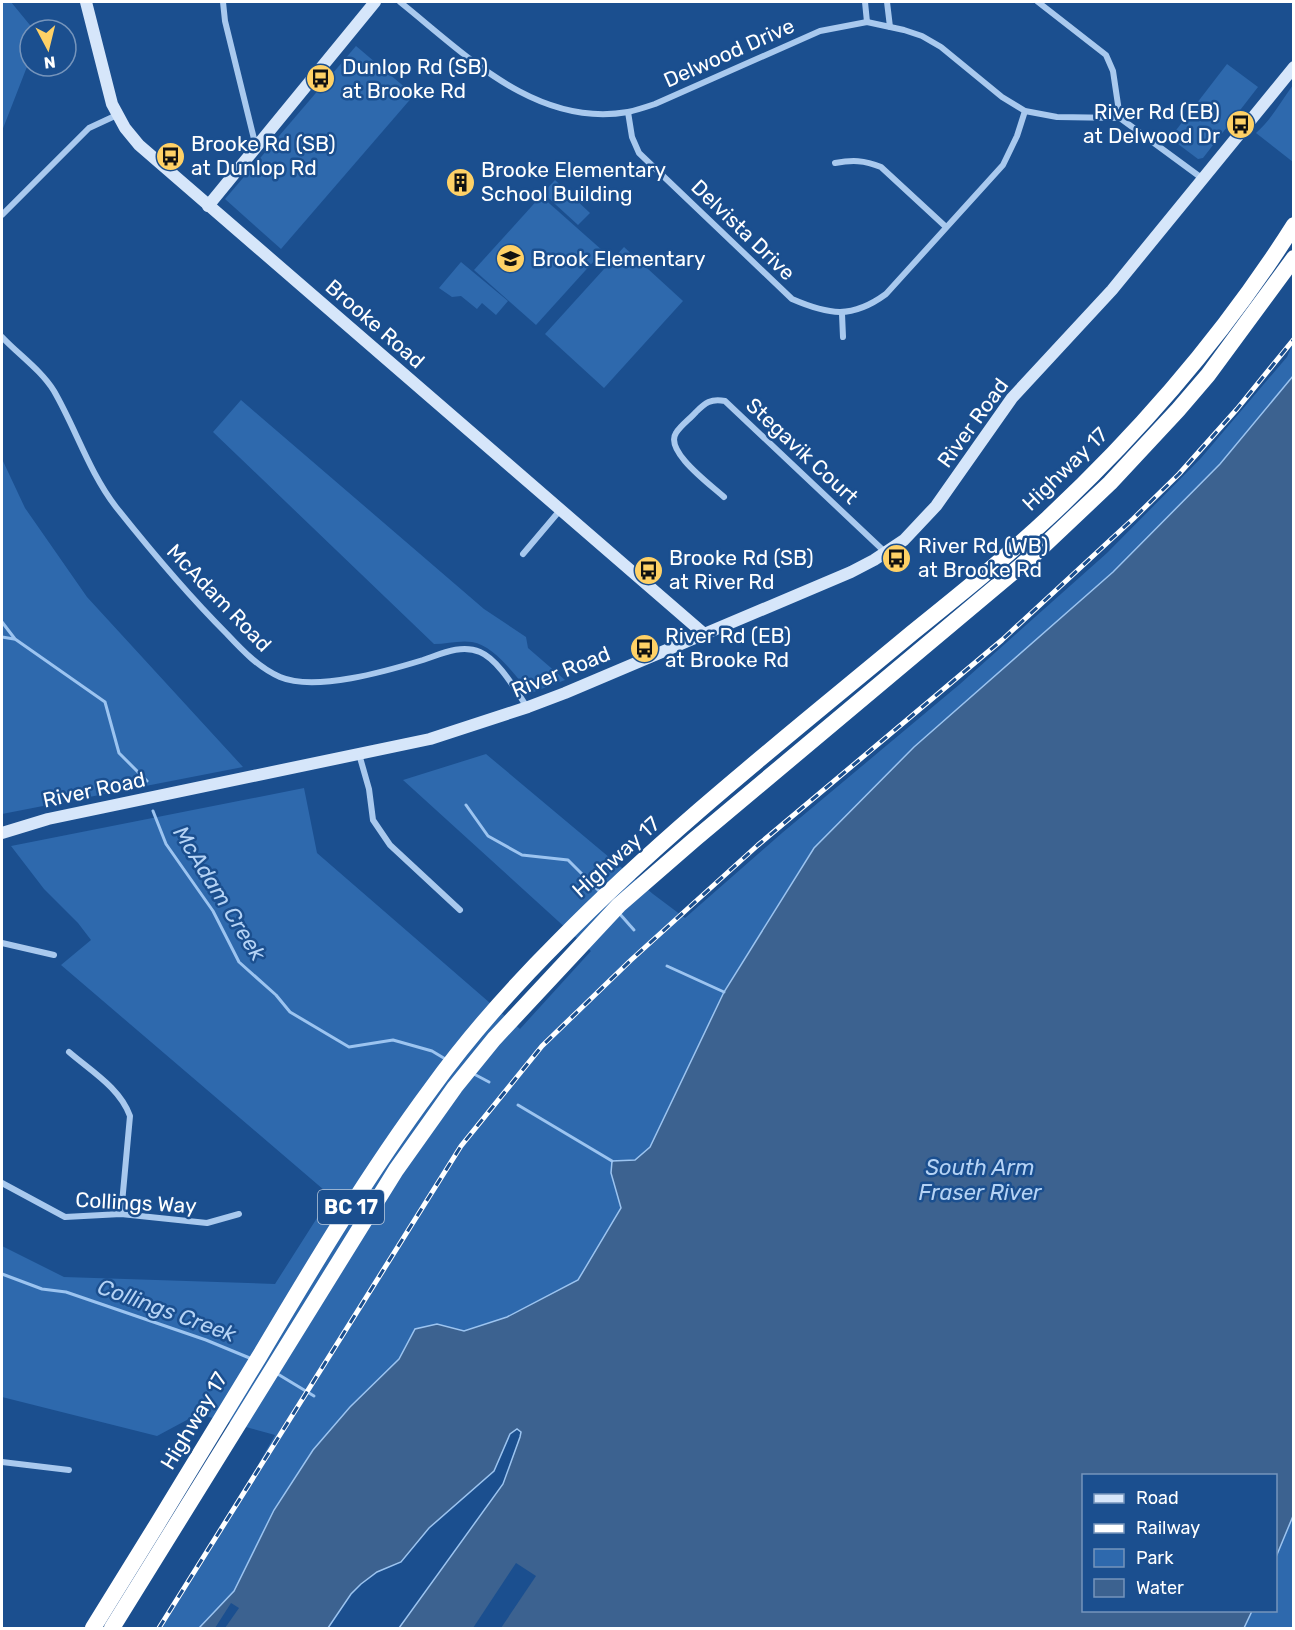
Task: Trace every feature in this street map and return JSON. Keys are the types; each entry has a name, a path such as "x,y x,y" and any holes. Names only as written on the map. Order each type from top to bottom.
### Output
{"highway":[{"name":"Highway 17","path":"93,1629 379,1163 432,1087 479,1028 543,958 614,888 789,736 999,562 1081,486 1150,415 1205,350 1270,261 1293,225"},
{"name":"Highway 17","path":"112,1629 396,1170 494,1039 609,915 630,896 704,831 1036,553 1110,483 1208,375 1251,319 1293,258"}],"street":[{"name":"Brooke Road","path":"86,2 117,115 138,145 703,633"},
{"path":"223,2 225,21 256,147"},
{"path":"208,206 375,2"},
{"name":"Delwood Drive","path":"400,2 516,91 556,107 581,112 628,112 655,104 820,31 867,22 922,36 941,47 1002,97 1025,111 1057,117 1120,118"},
{"path":"865,2 867,22"},
{"path":"887,2 890,27"},
{"path":"1038,2 1106,55 1113,71 1120,118 1203,179"},
{"name":"River Road","path":"2,833 48,819 430,740 528,707 851,572 885,553 927,518 1012,398 1112,290 1293,67"},
{"name":"Delvista Drive","path":"628,112 632,137 639,153 722,233 792,299 815,309 842,314 862,309 875,303 886,294 1003,165 1014,144 1025,111"},
{"path":"2,215 89,128 117,115"},
{"path":"835,163 868,161 880,167 946,227"},
{"path":"842,314 843,337"},
{"name":"McAdam Road","path":"2,338 40,373 53,390 103,489 138,534 208,616 266,670 281,678 297,681 330,682 402,666 452,650 467,648 481,652 492,660 528,707"},
{"name":"Stegavik Court","path":"724,497 678,454 673,440 676,433 704,404 717,399 724,401 885,553"},
{"path":"522,554 561,509"},
{"path":"359,754 369,789 374,820 390,845 460,910"},
{"path":"2,943 54,955"},
{"path":"69,1052 119,1094 130,1116 121,1214"},
{"name":"Collings Way","path":"2,1183 65,1216 121,1214 207,1222 239,1214"},
{"path":"2,1462 69,1470"}],"green space":[{"path":"2,2 11,2 24,18 18,18 18,78 23,78 2,131"},
{"path":"356,46 414,95 281,249 225,199"},
{"path":"1227,64 1258,87 1203,158 1198,159 1170,138"},
{"path":"1293,85 1293,162 1256,133 1272,116"},
{"path":"555,180 590,213 578,225 543,193"},
{"path":"541,196 603,251 536,325 474,270"},
{"path":"624,247 683,301 604,388 545,334"},
{"path":"461,262 508,301 496,315 482,303 477,309 461,296 452,297 439,288"},
{"path":"1293,343 1293,376 1220,464 1113,572 914,747 814,848 724,992 650,1147 635,1160 611,1173 621,1208 578,1280 507,1317 464,1331 437,1324 415,1329 399,1359 350,1407 274,1510 234,1591 199,1628 159,1628 213,1544 275,1435 198,1414 157,1436 2,1397 2,1246 64,1277 275,1284 331,1196 61,965 91,940 78,923 44,889 11,846 304,788 317,853 520,1029 591,951 403,780 486,754 653,894 685,918 782,833 960,684 1107,553 1201,458 1287,357"},
{"path":"241,400 484,609 526,637 528,648 565,680 531,693 489,649 472,642 434,644 213,432"},
{"path":"2,459 25,508 87,597 243,767 2,814"},
{"path":"1293,1516 1293,1628 1244,1628 1252,1612 1277,1612 1277,1555"}],"water":[{"name":"South Arm Fraser River","path":"1293,376 1293,1516 1277,1555 1277,1474 1082,1474 1082,1612 1252,1612 1244,1628 399,1628 503,1484 520,1437 521,1432 517,1429 510,1434 494,1471 429,1528 401,1562 377,1572 361,1584 351,1594 328,1628 199,1628 234,1591 274,1510 313,1450 350,1407 399,1359 415,1329 437,1324 464,1331 507,1317 578,1280 621,1208 611,1173 612,1161 635,1160 650,1147 724,992 814,848 914,747 1113,572 1220,464"}],"pier":[{"path":"516,1563 536,1576 501,1628 473,1628"},
{"path":"231,1603 239,1608 225,1628 215,1628"}],"waterway":[{"name":"McAdam Creek","path":"2,622 15,639 105,702 119,753 147,781"},
{"path":"2,637 14,639"},
{"path":"466,805 488,836 522,855 568,860 601,893"},
{"name":"McAdam Creek","path":"153,811 166,844 213,911 239,962 276,995 290,1012 349,1047 393,1040 432,1051 447,1060"},
{"path":"619,913 634,930"},
{"path":"667,966 724,992"},
{"name":"McAdam Creek","path":"472,1073 489,1082"},
{"name":"McAdam Creek","path":"518,1105 612,1161"},
{"name":"Collings Creek","path":"2,1274 42,1289 66,1292 206,1340 252,1359"},
{"name":"Collings Creek","path":"276,1373 314,1396"}],"railway":[{"path":"159,1628 461,1146 542,1046 631,960 758,845 1002,640 1133,519 1179,474 1237,409 1294,339"}],"place":[{"name":"Dunlop Rd (SB) at Brooke Rd","path":"321,79"},
{"name":"River Rd (EB) at Delwood Dr","path":"1241,124"},
{"name":"Brooke Rd (SB) at Dunlop Rd","path":"170,156"},
{"name":"Brooke Elementary School Building","path":"460,182"},
{"name":"Brook Elementary","path":"511,259"},
{"name":"River Rd (WB) at Brooke Rd","path":"897,558"},
{"name":"Brooke Rd (SB) at River Rd","path":"648,570"},
{"name":"River Rd (EB) at Brooke Rd","path":"644,648"}]}
